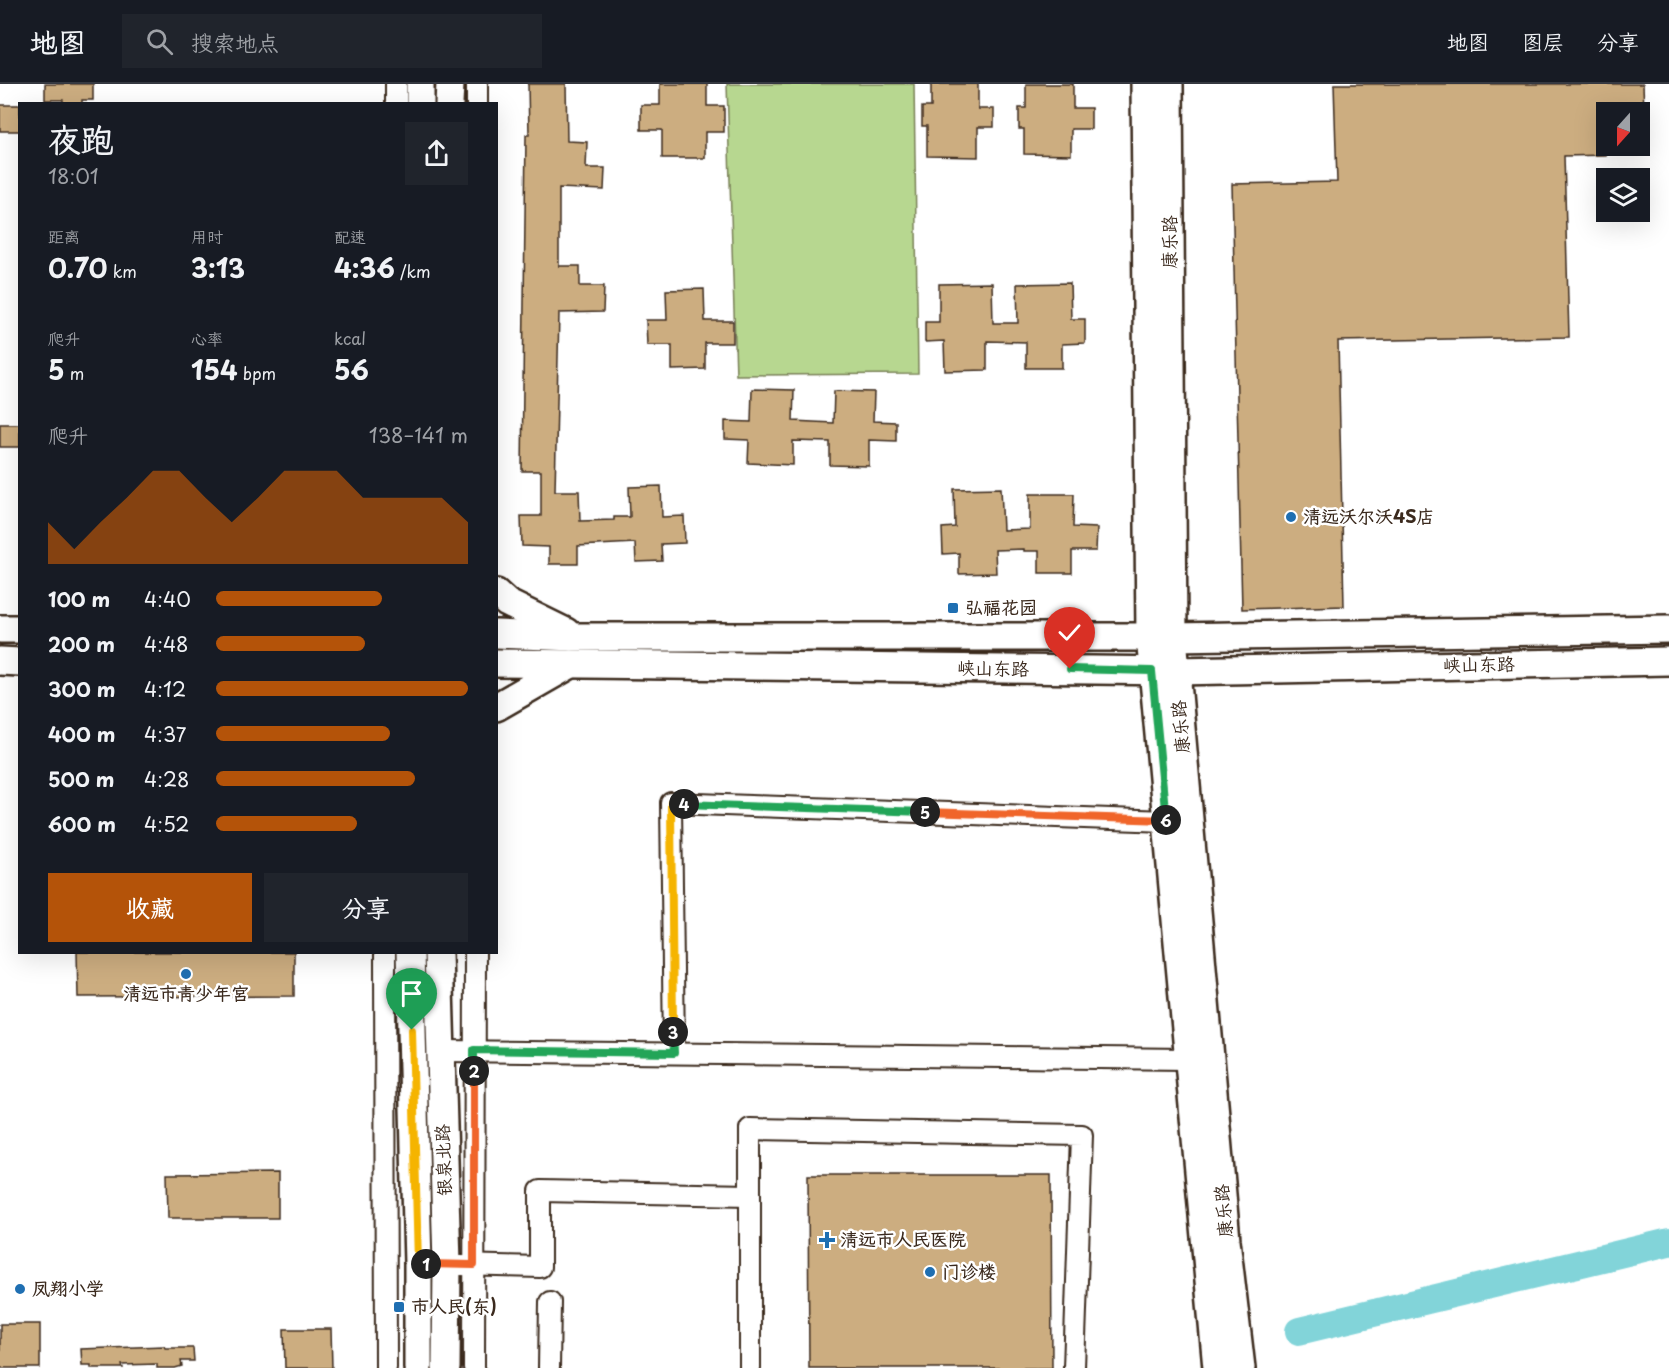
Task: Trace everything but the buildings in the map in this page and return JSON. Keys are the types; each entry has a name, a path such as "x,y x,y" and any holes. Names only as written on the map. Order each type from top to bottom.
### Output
{"main road":[{"path":"420,84 420,102"},
{"path":"450,84 450,102"},
{"name":"康乐路","path":"1145,84 1161,637 1241,1368"},
{"name":"康乐路","path":"1161,637 1169,84"},
{"path":"498,595 574,650 498,705"},
{"path":"0,629 18,629"},
{"name":"峡山东路","path":"498,663 574,650 1669,629"},
{"name":"峡山东路","path":"498,634 574,650 1164,671 1669,661"},
{"path":"0,662 18,662"},
{"name":"康乐路","path":"1164,671 1166,820 1217,1368"},
{"name":"银泉北路","path":"410,954 418,1264 418,1368"},
{"name":"银泉北路","path":"438,954 447,1264 446,1368"}],"street":[{"path":"396,84 396,102"},
{"path":"477,84 477,102"},
{"path":"674,1053 671,803 1166,820"},
{"path":"385,954 386,1368"},
{"name":"银泉北路","path":"474,1368 475,954"},
{"path":"440,1051 1188,1059"},
{"path":"750,1368 750,1129 1082,1135 1074,1368"},
{"path":"418,1264 540,1267 540,1191 750,1195"},
{"path":"549,1368 550,1302"}],"green space":[{"path":"727,84 914,84 918,374 736,375"}],"waterway":[{"path":"1299,1331 1669,1242"}],"place":[{"name":"清远沃尔沃4S店","path":"1291,517"},
{"name":"弘福花园","path":"953,608"},
{"name":"清远市青少年宫","path":"186,974"},
{"name":"清远市人民医院","path":"827,1240"},
{"name":"门诊楼","path":"930,1272"},
{"name":"凤翔小学","path":"20,1289"},
{"name":"市人民(东)","path":"399,1307"}],"route":[{"path":"412,1030 418,1264 474,1265 474,1050 674,1053 671,803 1166,820 1152,671 1070,669"}]}
